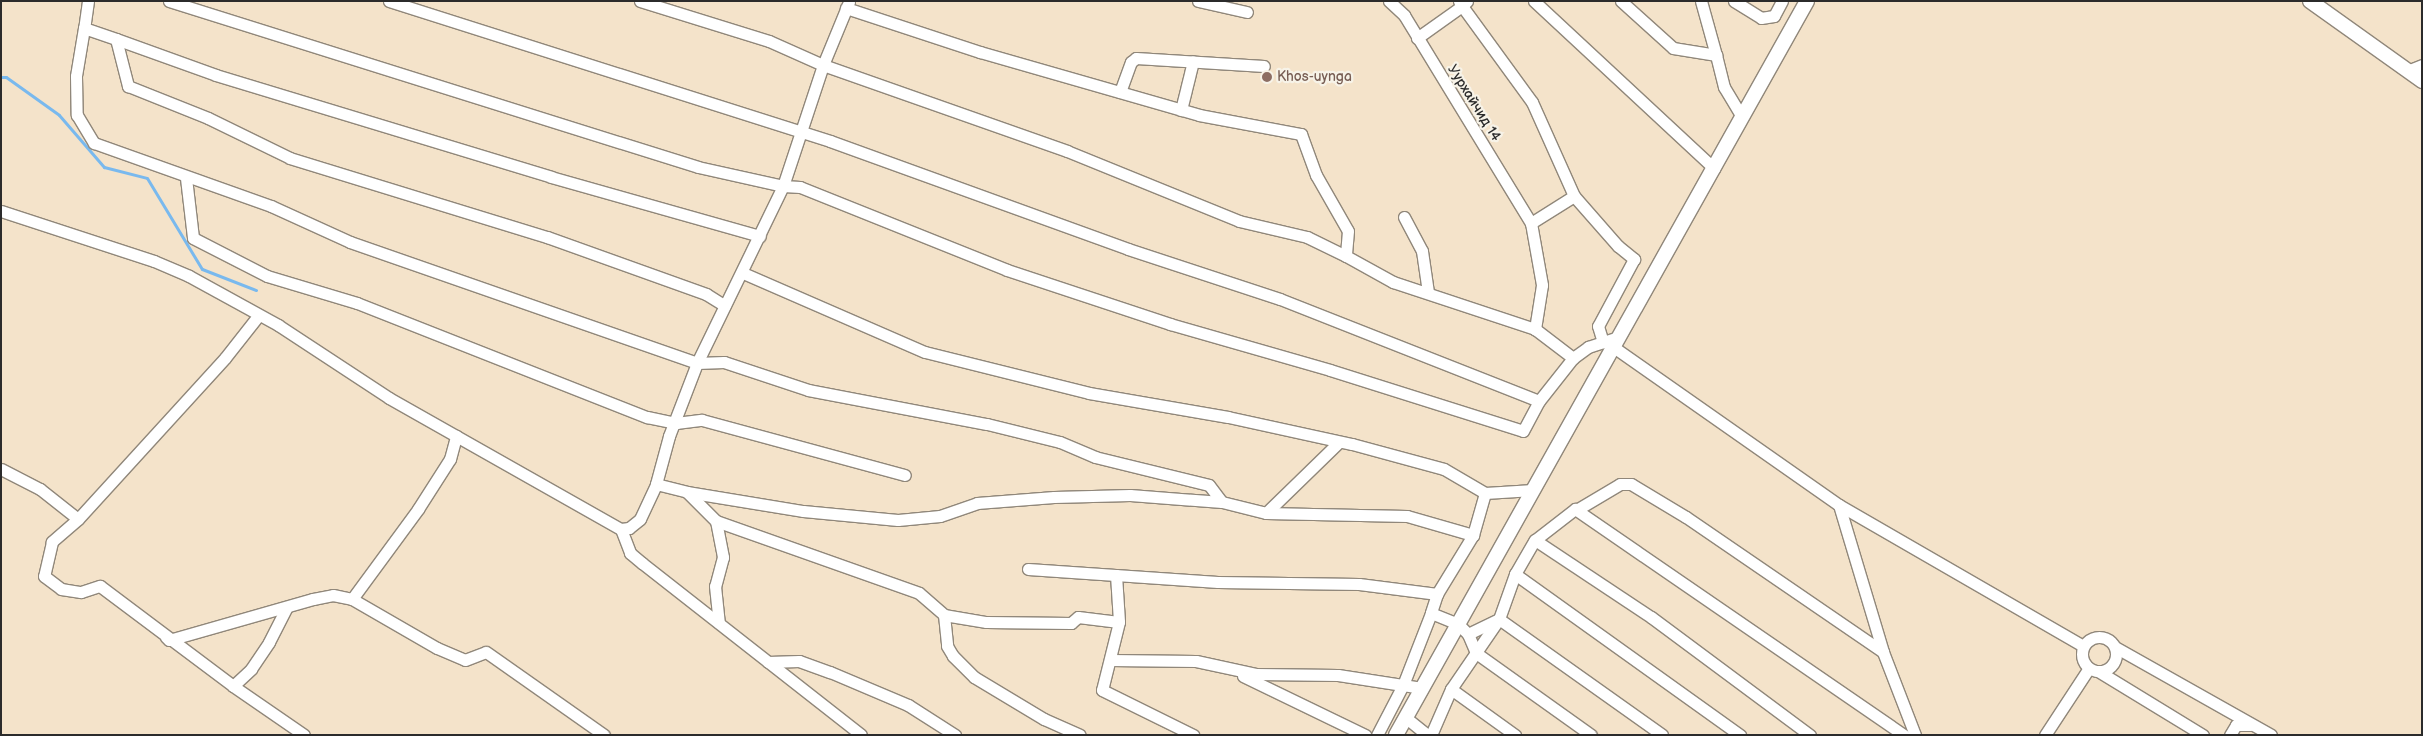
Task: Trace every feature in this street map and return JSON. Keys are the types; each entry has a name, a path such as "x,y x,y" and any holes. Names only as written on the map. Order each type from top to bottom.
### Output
{"main road":[{"path":"1396,735 1532,490 1610,342 1714,168 1807,1"},
{"path":"2310,1 2422,81"}],"street":[{"path":"88,1 76,76 77,115 86,133 94,142 186,178 271,206 350,242 696,363 724,362 808,390 987,424 1060,442 1095,457 1209,485 1222,502"},
{"path":"169,1 698,167 783,186 800,186 974,258 1137,314 1523,431 1539,401 1573,358 1588,346 1610,342"},
{"path":"389,1 799,133 830,141 1128,249 1280,299 1539,401"},
{"path":"640,1 769,41 823,65 1068,151 1239,221 1307,237 1393,282 1428,292 1535,329 1573,358"},
{"path":"1198,1 1247,12"},
{"name":"Уурхайчид 14","path":"1389,1 1404,15 1531,223"},
{"path":"1534,1 1714,168"},
{"path":"1621,1 1673,48 1716,55"},
{"path":"1701,1 1724,88 1742,117"},
{"path":"1734,1 1761,18 1774,16 1782,1"},
{"path":"1417,38 1463,3 1532,102 1574,196 1618,246 1634,259 1598,326 1610,342 1839,505 2084,646"},
{"path":"1,210 154,261 278,325 389,398 621,528 629,528 640,519 656,484 669,436 676,423 696,363 743,273 783,186 823,65 848,5 1181,110 1301,134 1316,175 1348,232 1346,256"},
{"path":"84,28 216,75 551,177 760,236"},
{"path":"116,39 126,85 208,118 290,158 547,237 706,294 725,306"},
{"path":"1120,92 1131,62 1136,58 1264,66"},
{"path":"1181,110 1194,61"},
{"path":"2407,71 2422,65"},
{"path":"186,178 193,238 267,276 357,303 647,417 676,423 702,420 905,474"},
{"path":"1535,329 1542,285 1531,223 1574,196"},
{"path":"1404,217 1422,251 1428,292"},
{"path":"743,273 925,352 1089,393 1228,417 1444,469 1485,494 1532,490"},
{"path":"258,316 225,358 78,519 52,542 44,576 61,589 81,592 100,586 121,599 145,622 169,640 333,595 352,599 437,648 465,660 486,652 604,735"},
{"path":"352,599 440,476 450,459 456,436"},
{"path":"1266,513 1338,443"},
{"path":"1,469 40,489 78,519"},
{"path":"656,484 687,492 803,511 898,520 940,516 977,503 1054,497 1130,495 1222,502 1266,513 1407,516 1445,524 1473,535"},
{"path":"1431,735 1450,689 1499,618 1515,574 1535,540 1573,510 1578,509 1620,484 1631,484 1686,517 1883,652"},
{"path":"687,492 716,521 893,581 925,597 944,615 986,622 1071,623 1078,617 1119,622"},
{"path":"1377,735 1404,685 1437,594 1473,535 1485,494"},
{"path":"1839,505 1883,652 1915,735"},
{"path":"1578,509 1904,735"},
{"path":"716,521 723,557 715,586 719,622"},
{"path":"621,528 630,553 862,735"},
{"path":"1535,540 1651,617 1810,735"},
{"path":"1028,570 1218,582 1359,584 1437,594"},
{"path":"1515,574 1740,735"},
{"path":"1116,575 1119,622 1102,690 1193,735"},
{"path":"233,686 251,669 269,642 286,607"},
{"path":"1431,613 1458,624 1468,634 1476,652 1591,735"},
{"path":"944,615 947,646 952,656 974,677 1044,718 1080,735"},
{"path":"1468,634 1499,618"},
{"path":"1499,618 1662,735"},
{"path":"145,622 304,735"},
{"path":"2203,735 2094,669 2083,660 2084,646 2090,639 2100,636 2109,639 2115,647 2271,735"},
{"path":"2045,735 2094,669 2112,665 2116,657 2115,647"},
{"path":"1110,660 1168,659 1224,667 1256,674 1338,675 1422,688"},
{"path":"768,662 799,661 830,672 908,705 955,735"},
{"path":"1224,667 1365,735"},
{"path":"1450,689 1515,735"},
{"path":"1405,718 1427,735"},
{"path":"2230,735 2231,730 2240,724 2254,726"}],"waterway":[{"path":"1,77 6,77 59,115 104,167 147,178 202,269 256,290"}],"place":[{"name":"Khos-uynga","path":"1267,77"}]}
